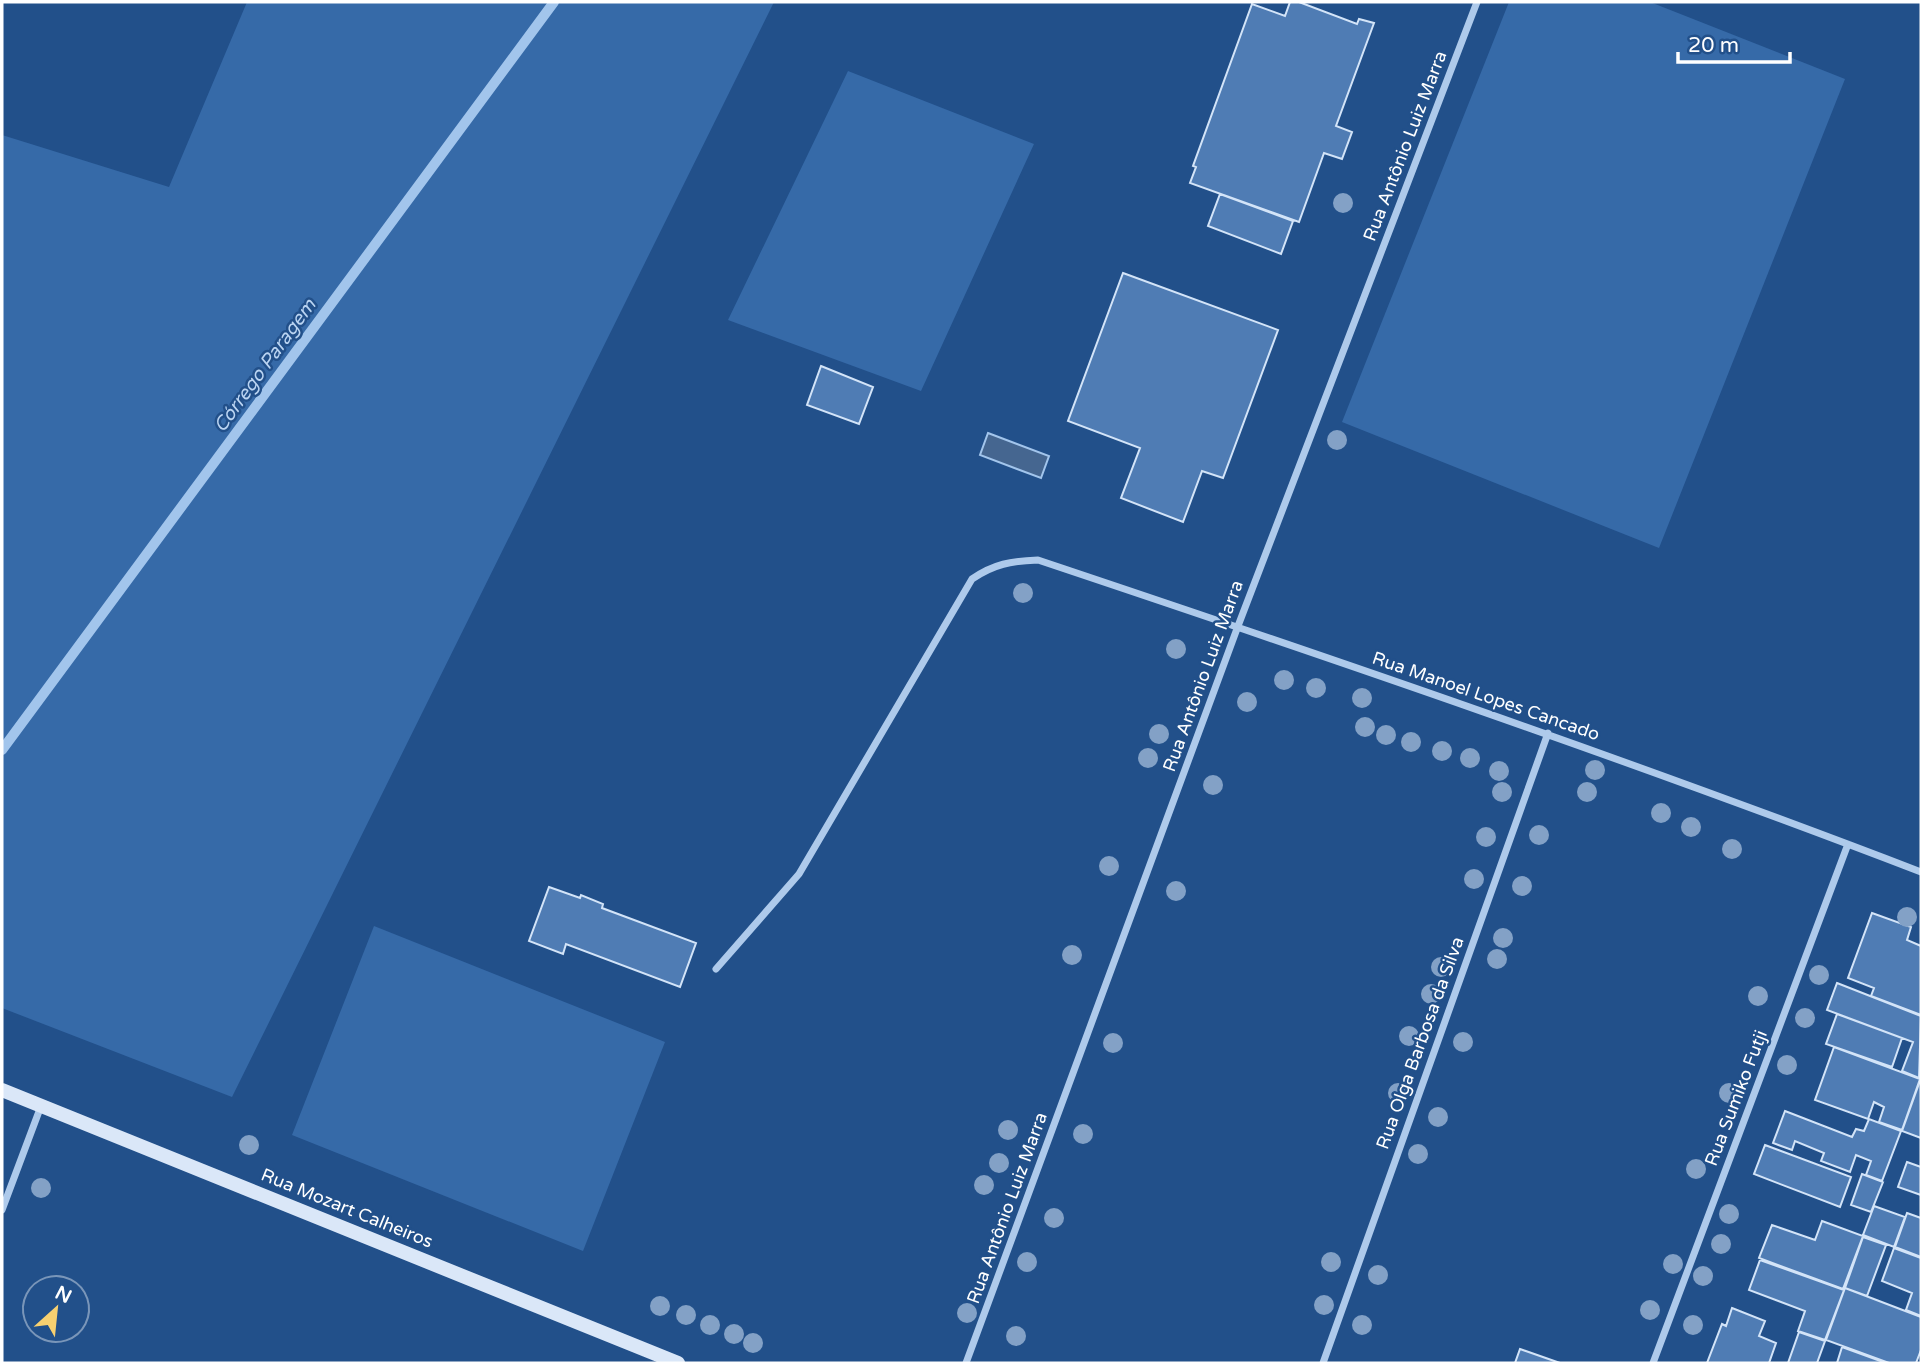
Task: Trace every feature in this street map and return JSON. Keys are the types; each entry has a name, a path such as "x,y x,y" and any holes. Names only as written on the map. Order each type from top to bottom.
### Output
{"street":[{"name":"Rua Antônio Luiz Marra","path":"966,1363 1238,626 1477,2"},
{"name":"Rua Manoel Lopes Cancado","path":"716,969 799,874 972,579 993,565 1038,560 1548,733 1921,872"},
{"name":"Rua Olga Barbosa da Silva","path":"1322,1363 1548,733"},
{"name":"Rua Sumiko Futji","path":"1653,1363 1848,844"},
{"name":"Rua Mozart Calheiros","path":"2,1090 678,1363"},
{"path":"2,1210 42,1105"}],"shaded area":[{"path":"247,2 774,2 232,1097 2,1008 2,135 169,187"},
{"path":"1509,2 1650,2 1845,79 1659,548 1342,422"},
{"path":"848,71 1034,144 921,391 728,320"},
{"path":"988,433 1049,456 1041,478 980,455"},
{"path":"374,926 665,1042 583,1251 292,1135"}],"building":[{"path":"1290,2 1299,2 1357,24 1359,19 1374,23 1336,126 1352,132 1342,159 1324,153 1299,222 1190,183 1196,167 1193,166 1252,4 1285,16"},
{"path":"1220,194 1293,221 1281,254 1208,226"},
{"path":"1123,273 1278,330 1223,478 1202,471 1183,522 1121,498 1140,448 1068,421"},
{"path":"821,366 873,387 859,424 807,405"},
{"path":"549,887 580,898 581,895 603,904 602,908 696,943 680,987 566,944 563,954 529,941"},
{"path":"1872,913 1911,927 1907,940 1921,946 1921,1015 1871,996 1874,988 1848,978"},
{"path":"1837,983 1921,1016 1919,1078 1902,1071 1913,1042 1827,1010"},
{"path":"1837,1014 1902,1038 1892,1067 1826,1044"},
{"path":"1834,1047 1920,1079 1902,1130 1879,1122 1884,1107 1874,1102 1868,1119 1815,1100"},
{"path":"1921,1078 1921,1138 1902,1131"},
{"path":"1785,1111 1852,1137 1856,1129 1864,1131 1869,1119 1901,1131 1882,1181 1866,1175 1871,1161 1856,1155 1850,1172 1821,1161 1824,1153 1795,1141 1792,1150 1773,1143"},
{"path":"1765,1145 1851,1177 1840,1207 1754,1174"},
{"path":"1907,1162 1921,1167 1921,1195 1898,1187"},
{"path":"1862,1174 1883,1182 1871,1212 1851,1205"},
{"path":"1874,1206 1905,1217 1894,1247 1863,1235"},
{"path":"1907,1213 1921,1218 1921,1257 1895,1247"},
{"path":"1822,1221 1863,1236 1843,1289 1759,1258 1772,1225 1815,1240"},
{"path":"1863,1237 1886,1245 1867,1296 1845,1288"},
{"path":"1894,1248 1921,1258 1921,1316 1906,1310 1912,1293 1882,1281"},
{"path":"1760,1260 1844,1290 1825,1340 1798,1331 1805,1311 1749,1290"},
{"path":"1845,1288 1921,1317 1921,1350 1916,1363 1889,1363 1826,1340"},
{"path":"1732,1308 1765,1321 1759,1336 1776,1343 1769,1363 1707,1363 1722,1324 1726,1326"},
{"path":"1799,1332 1825,1341 1817,1363 1788,1363"},
{"path":"1842,1347 1886,1363 1837,1363"},
{"path":"1520,1349 1560,1363 1515,1363"}],"waterway":[{"name":"Córrego Paragem","path":"2,750 554,2"}]}
